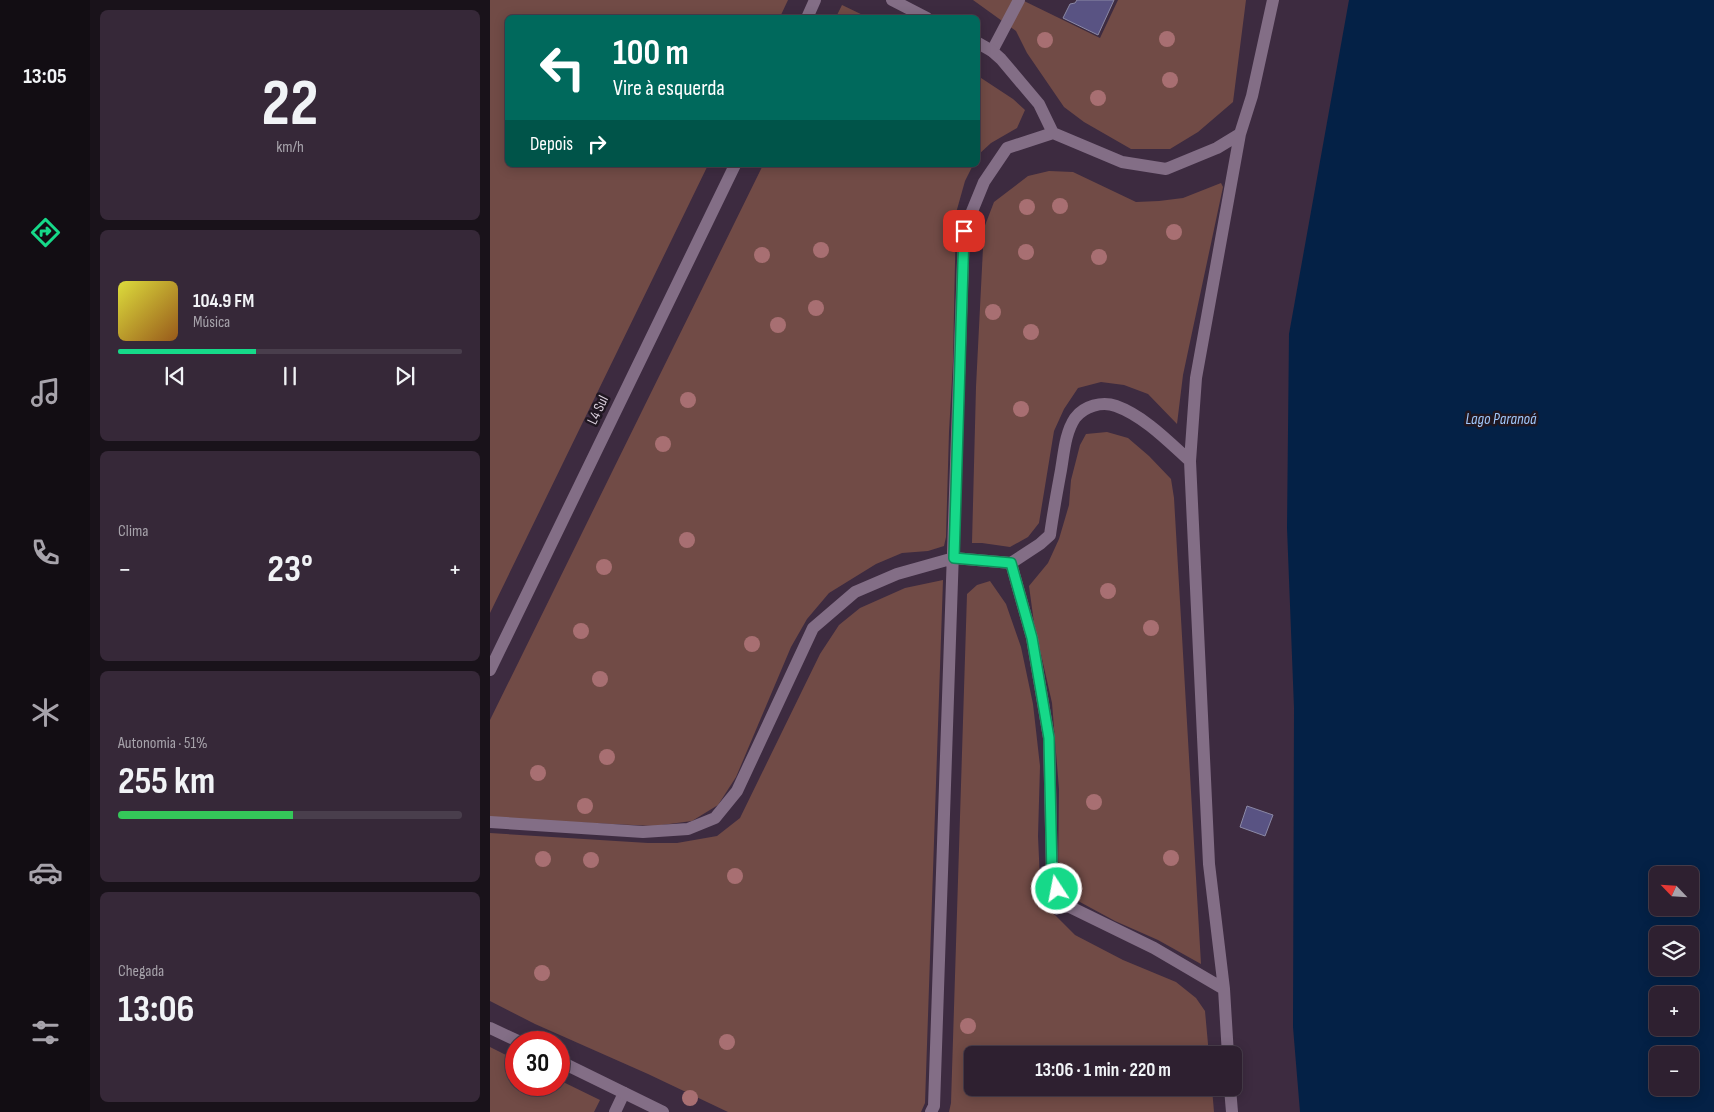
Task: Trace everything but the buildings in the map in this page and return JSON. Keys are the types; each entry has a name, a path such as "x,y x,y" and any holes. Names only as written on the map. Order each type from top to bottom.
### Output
{"street":[{"path":"808,15 815,0"},
{"path":"892,0 921,15"},
{"path":"992,51 1019,0"},
{"path":"1227,1046 1224,989 1209,864 1190,461 1196,378 1240,134 1252,96 1273,0"},
{"path":"980,45 992,51 1039,104 1053,132 1122,162 1166,169 1217,148 1240,134"},
{"path":"931,1112 934,1106 964,231 984,182 1007,148 1053,132"},
{"name":"L4 Sul","path":"490,670 734,167"},
{"path":"490,822 643,832 688,829 715,818 737,791 813,628 855,592 896,574 954,558 1011,563 1050,535 1069,429 1076,417 1090,406 1101,404 1115,405 1127,411 1155,429 1190,461"},
{"path":"1011,563 1032,638 1049,738 1052,875 1057,889 1068,906 1154,948 1224,989"},
{"path":"490,1028 505,1035"},
{"path":"570,1066 663,1112"},
{"path":"615,1112 624,1093"},
{"path":"1231,1096 1232,1112"}],"shaded area":[{"path":"490,0 788,0 781,15 505,15 505,167 707,167 490,613"},
{"path":"973,0 1022,0 1100,38 1118,0 1246,0 1233,102 1198,132 1170,149 1131,149 1084,122 1064,107 1027,53 1016,31"},
{"path":"842,5 863,15 837,15"},
{"path":"980,77 1013,99 1025,110 1017,128 991,143 980,153"},
{"path":"762,167 972,167 965,181 956,213 953,362 946,537 944,546 928,551 902,553 876,564 829,593 807,619 791,647 736,777 718,805 692,821 654,826 490,818 490,720"},
{"path":"1049,171 1073,172 1136,202 1183,198 1221,183 1223,187 1183,375 1177,424 1148,394 1124,385 1101,382 1078,388 1064,409 1054,431 1039,523 1028,537 1010,547 972,543 976,387 984,228 994,202 1028,176"},
{"path":"1107,432 1128,438 1171,479 1174,498 1201,964 1158,940 1115,921 1067,895 1058,877 1059,789 1052,703 1034,623 1029,586 1048,563 1059,539 1069,505 1071,480 1080,445 1086,434"},
{"path":"943,580 925,1103 921,1112 728,1112 570,1039 570,1031 551,1031 490,1001 490,833 648,843 677,843 717,836 740,818 820,654 839,625 860,608 905,588"},
{"path":"990,581 1006,604 1021,647 1033,704 1040,766 1038,836 1040,881 1054,914 1075,935 1123,960 1176,982 1196,998 1205,1011 1208,1046 964,1046 964,1096 1213,1096 1214,1112 949,1112 951,1103 967,594 977,585"},
{"path":"490,1047 505,1054 505,1096 570,1096 570,1085 600,1100 594,1112 490,1112"}],"water":[{"name":"Lago Paranoá","path":"1349,0 1714,0 1714,1112 1300,1112 1293,1027 1294,708 1287,528 1289,334"}],"route":[{"path":"964,231 954,558 1011,563 1032,638 1049,738 1052,790 1052,875 1057,889"}]}
